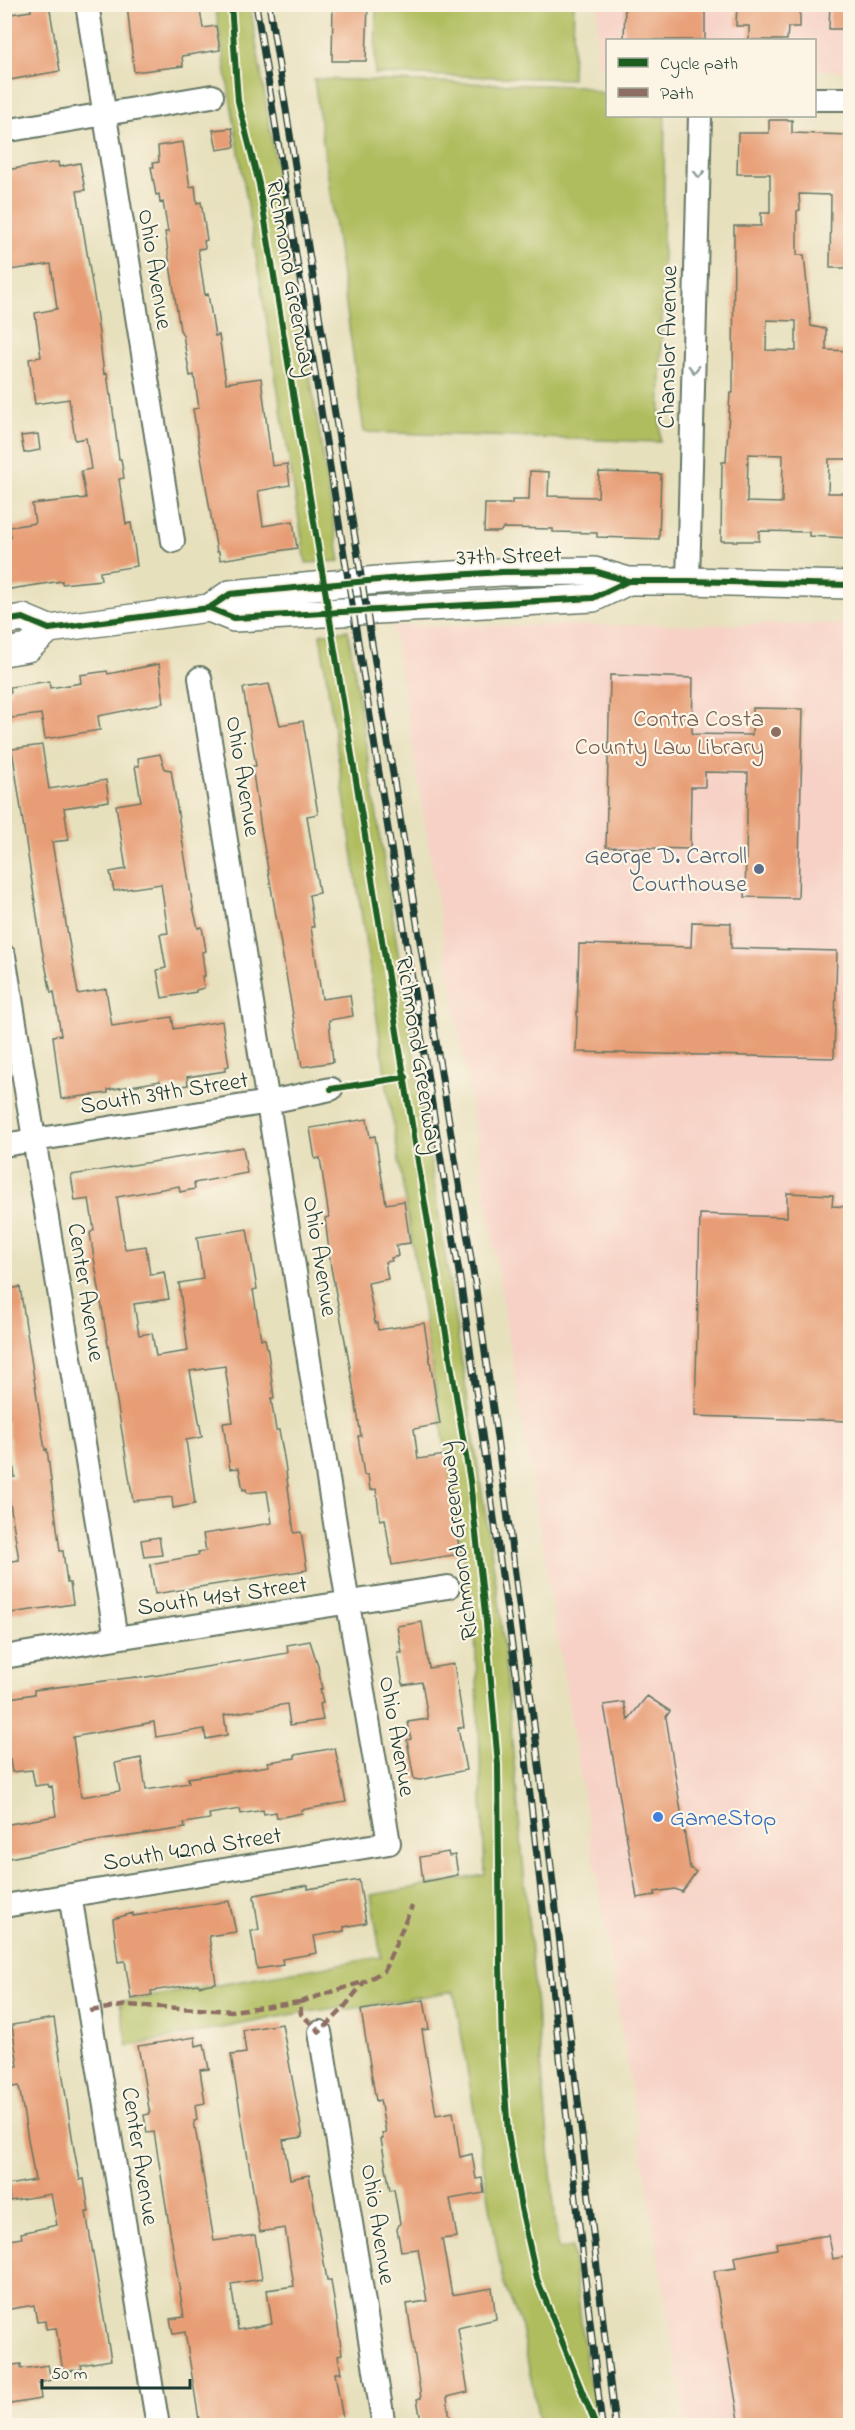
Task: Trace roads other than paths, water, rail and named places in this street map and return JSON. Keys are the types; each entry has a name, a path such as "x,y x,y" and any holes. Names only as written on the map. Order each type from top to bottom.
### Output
{"street":[{"name":"Ohio Avenue","path":"87,4 172,541"},
{"path":"4,131 212,96"},
{"path":"816,99 850,99"},
{"name":"Chanslor Avenue","path":"688,580 700,117"},
{"name":"37th Street","path":"209,608 230,594 389,579 502,572 594,571 628,581 688,580 850,585"},
{"name":"37th Street","path":"209,608 234,618 593,598 628,581"},
{"path":"4,621 23,618 49,629 209,608"},
{"path":"4,652 28,648 49,629"},
{"name":"Ohio Avenue","path":"200,678 348,1604 389,1842"},
{"name":"Center Avenue","path":"4,956 116,1638"},
{"name":"South 39th Street","path":"4,1145 269,1102 331,1089"},
{"name":"South 41st Street","path":"4,1657 448,1587"},
{"name":"South 42nd Street","path":"4,1906 389,1842"},
{"name":"Center Avenue","path":"70,1895 158,2426"},
{"name":"Ohio Avenue","path":"320,2032 384,2426"}],"railway":[{"path":"256,4 461,1285 517,1681 602,2426"},
{"path":"269,4 475,1283 532,1710 615,2426"}],"place":[{"name":"Contra Costa County Law Library","path":"776,732"},
{"name":"George D. Carroll Courthouse","path":"759,869"},
{"name":"GameStop","path":"658,1817"}]}
